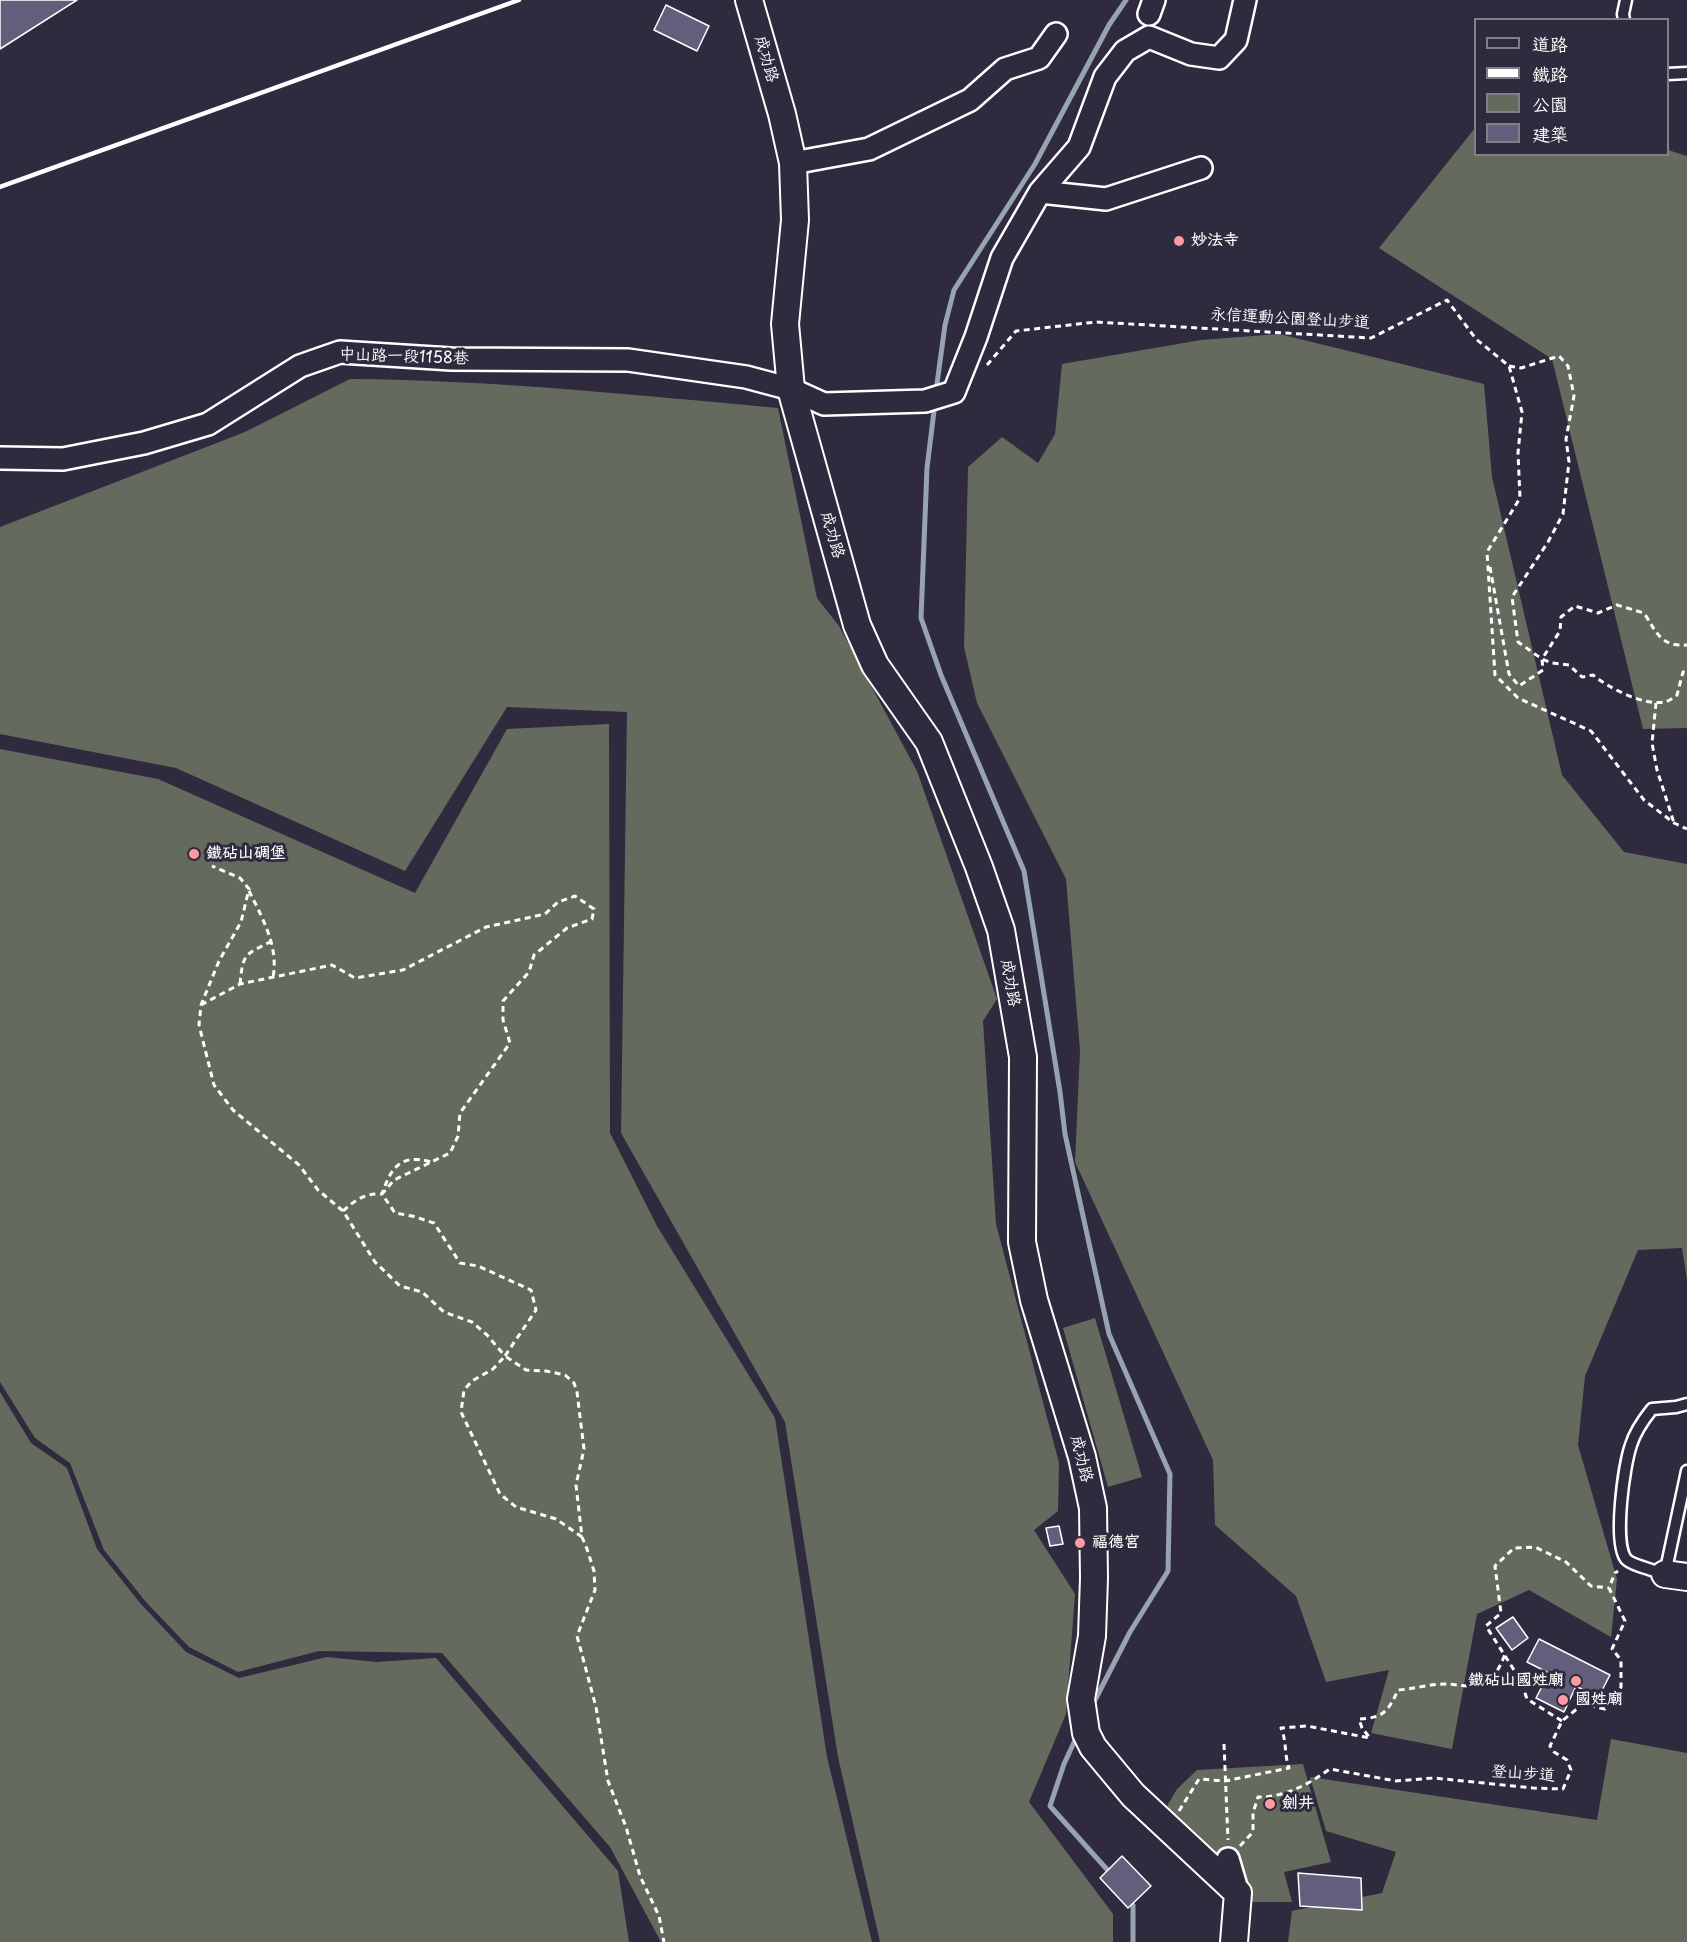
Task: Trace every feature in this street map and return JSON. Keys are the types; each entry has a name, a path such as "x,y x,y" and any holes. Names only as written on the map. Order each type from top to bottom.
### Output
{"street":[{"name":"成功路","path":"748,0 782,114 793,163 795,220 785,324 791,389 857,625 875,665 929,742 979,867 1001,930 1023,1057 1022,1242 1034,1300 1082,1456 1093,1508 1092,1636 1081,1699 1084,1722 1093,1747 1133,1795 1238,1893"},
{"path":"1040,192 1079,147 1105,78 1125,51 1149,36 1191,54 1219,58 1236,40 1245,0"},
{"path":"793,163 869,149 960,105 970,100 1005,69 1039,58 1056,34"},
{"path":"1040,192 1106,199 1201,168"},
{"name":"中山路一段1158巷","path":"0,458 63,459 144,443 208,423 300,366 340,352 451,359 628,360 746,377 791,389 824,404 935,398 954,392 976,337 1002,258 1040,192"},
{"path":"1231,1852 1238,1893 1234,1942"}],"lane":[{"path":"1624,18 1626,0"},
{"path":"1669,74 1687,74"},
{"path":"1687,1404 1652,1409 1631,1445 1619,1512 1621,1543 1626,1558 1631,1562 1676,1576 1687,1471"}],"path":[{"name":"永信運動公園登山步道","path":"981,372 1016,331 1096,322 1371,338 1447,300 1476,339 1509,366"},
{"path":"1687,672 1683,672 1677,695 1667,702 1656,703 1629,696 1601,682 1593,675 1581,677 1569,665 1542,659 1518,642 1512,597 1548,543 1563,514 1569,462 1566,439 1574,396 1568,366 1559,356 1521,368 1509,366 1522,412 1518,453 1520,498 1487,552 1495,675 1518,699 1591,731 1644,800 1674,823 1687,828"},
{"path":"1487,552 1509,674 1519,686 1543,670 1542,659 1560,631 1561,617 1575,606 1598,612 1617,605 1644,613 1658,636 1673,646 1687,645"},
{"path":"1656,703 1652,743 1657,770 1674,823"},
{"path":"212,866 240,878 249,889 267,927 276,964 273,977"},
{"path":"249,889 241,922 219,961 201,1005 199,1026 214,1085 233,1110 299,1165 318,1190 343,1211 375,1262 400,1286 422,1292 444,1312 472,1322 488,1335 505,1356 526,1370 565,1375 574,1383 584,1449 576,1485 582,1537 594,1571 595,1590 577,1636 596,1707 608,1781 626,1827 640,1876 659,1916 664,1942"},
{"path":"201,1005 240,984 332,964 355,978 403,970 486,927 545,914 558,902 575,896 594,909 592,919 567,928 534,955 529,972 503,1001 503,1020 510,1043 460,1113 458,1136 450,1153 394,1180 382,1194 372,1194 357,1199 343,1211"},
{"path":"240,984 243,961 248,953 270,942"},
{"path":"382,1194 389,1174 401,1161 419,1159 431,1162"},
{"path":"382,1194 395,1213 434,1223 460,1263 478,1266 531,1290 536,1310 505,1356 493,1369 472,1381 464,1390 461,1412 500,1494 516,1508 556,1519 582,1537"},
{"path":"1609,1588 1591,1586 1566,1562 1535,1547 1514,1548 1495,1566 1502,1613 1486,1626 1521,1681 1527,1699 1562,1720 1583,1704 1605,1709 1621,1686 1621,1660 1612,1649 1625,1621 1609,1588 1615,1573 1631,1562"},
{"path":"1169,1828 1199,1779 1225,1781 1289,1768 1285,1755 1286,1740 1281,1728 1307,1726 1370,1738 1362,1728 1359,1719 1383,1714 1391,1705 1398,1690 1438,1684 1481,1685 1492,1677 1505,1654"},
{"name":"登山步道","path":"1231,1852 1253,1832 1253,1813 1258,1797 1275,1797 1307,1785 1330,1769 1396,1781 1434,1778 1563,1789 1571,1770 1568,1760 1554,1752 1550,1746 1562,1720"},
{"path":"1224,1744 1231,1852"}],"green space":[{"path":"1474,129 1474,156 1669,156 1669,150 1687,156 1687,728 1643,729 1552,359 1379,248"},
{"path":"1279,334 1484,384 1492,477 1562,775 1624,852 1687,864 1687,1280 1682,1248 1638,1250 1585,1376 1578,1445 1617,1579 1611,1637 1529,1590 1477,1614 1452,1749 1371,1733 1389,1670 1326,1682 1296,1596 1215,1525 1213,1460 1075,1162 1080,1051 1066,879 977,703 964,647 968,467 1002,437 1038,463 1055,434 1062,364 1201,340"},
{"path":"350,379 511,385 778,408 817,598 839,626 917,771 997,999 983,1021 996,1224 1059,1463 1058,1511 1034,1530 1075,1594 1066,1714 1029,1802 1113,1914 1113,1942 880,1942 838,1757 785,1422 621,1133 627,712 507,707 405,871 176,768 0,734 0,527 245,432"},
{"path":"609,724 610,1133 657,1226 775,1418 827,1757 872,1942 661,1942 610,1847 442,1653 319,1651 238,1672 189,1647 146,1602 104,1550 70,1463 35,1438 0,1382 0,749 158,779 415,893 507,729"},
{"path":"1095,1318 1142,1477 1108,1487 1063,1328"},
{"path":"0,1392 31,1443 67,1468 97,1549 140,1603 186,1652 239,1678 327,1657 376,1662 436,1658 618,1871 629,1942 0,1942"},
{"path":"1611,1739 1687,1753 1687,1942 1288,1942 1292,1911 1382,1893 1396,1852 1326,1831 1310,1777 1597,1820"},
{"name":"劍井","path":"1303,1764 1331,1862 1284,1872 1292,1902 1249,1902 1163,1813 1177,1789 1197,1770"}],"building":[{"path":"0,0 77,0 0,49"},
{"path":"666,5 709,26 697,51 654,30"},
{"path":"1059,1526 1063,1544 1050,1546 1046,1528"},
{"path":"1513,1617 1528,1638 1512,1650 1496,1628"},
{"name":"鐵砧山國姓廟","path":"1539,1639 1610,1675 1598,1698 1576,1686 1564,1712 1536,1698 1549,1673 1527,1662"},
{"path":"1122,1856 1151,1886 1128,1908 1100,1878"},
{"path":"1298,1873 1361,1878 1362,1910 1300,1906"}],"waterway":[{"path":"936,391 945,325 954,290 1035,164 1109,25 1126,0"},
{"path":"935,403 927,468 921,618 941,675 1024,871 1065,1134 1109,1334 1170,1474 1168,1571 1130,1632 1092,1706"},
{"path":"1077,1736 1064,1764 1050,1806 1112,1875"},
{"path":"1129,1900 1133,1905 1133,1942"}],"railway":[{"path":"0,187 519,0"}],"place":[{"name":"妙法寺","path":"1179,241"},
{"name":"鐵砧山碉堡","path":"194,854"},
{"name":"福德宮","path":"1080,1543"},
{"name":"鐵砧山國姓廟","path":"1576,1681"},
{"name":"國姓廟","path":"1563,1700"},
{"name":"劍井","path":"1270,1804"}]}
